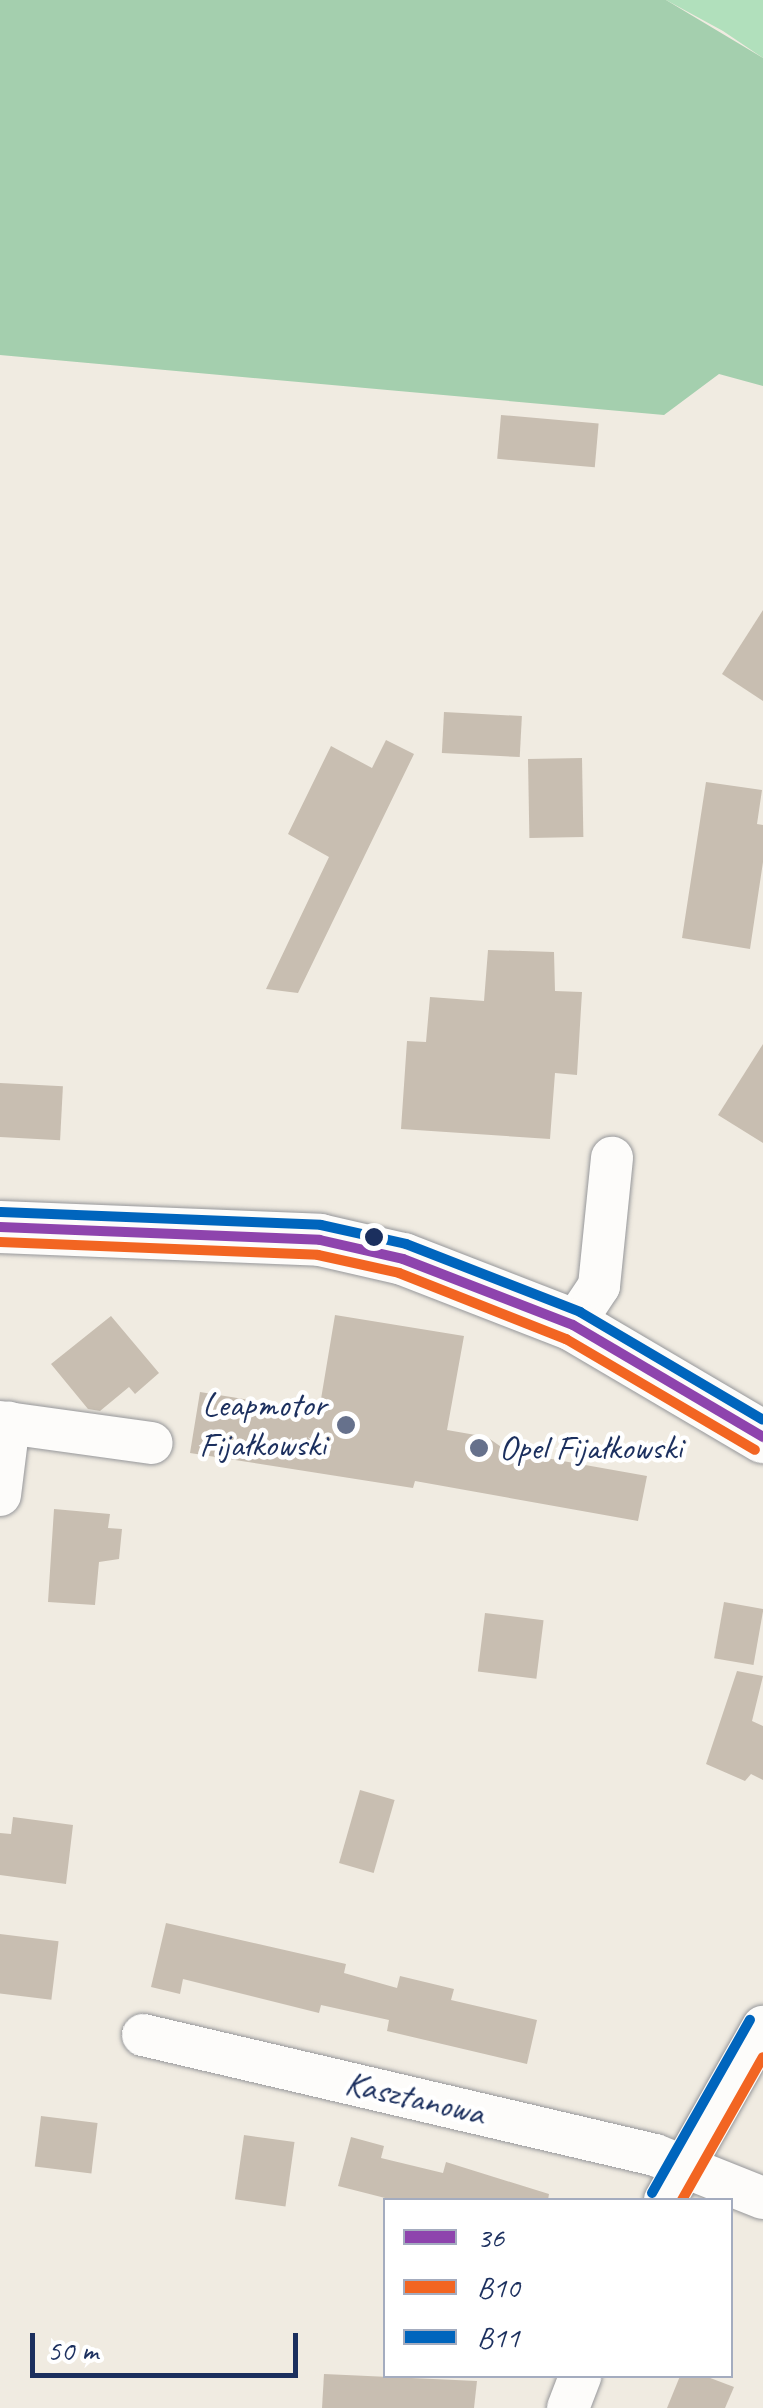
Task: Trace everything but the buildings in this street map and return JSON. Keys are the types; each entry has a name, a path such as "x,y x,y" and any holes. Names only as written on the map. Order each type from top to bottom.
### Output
{"street":[{"path":"573,1325 598,1286 612,1158"},
{"path":"0,1227 320,1240 460,1276 573,1325 763,1437"},
{"path":"0,1495 4,1423 152,1444"},
{"path":"675,2183 763,2027"},
{"name":"Kasztanowa","path":"143,2035 675,2183 763,2198"},
{"path":"568,2408 579,2378"}],"green space":[{"path":"0,0 666,0 763,58 763,386 719,374 664,415 0,355"},
{"path":"666,0 763,0 763,58 723,31"}],"transit line":[{"name":"B11","path":"1,1212 321,1225 406,1244 580,1312 763,1420"},
{"name":"36","path":"0,1227 320,1240 403,1259 573,1325 763,1437"},
{"name":"B10","path":"0,1242 318,1255 399,1273 566,1339 755,1450"},
{"name":"B11","path":"652,2193 750,2020"},
{"name":"B10","path":"683,2198 763,2057"}],"place":[{"name":"Leapmotor Fijałkowski","path":"346,1425"},
{"name":"Opel Fijałkowski","path":"479,1448"}]}
